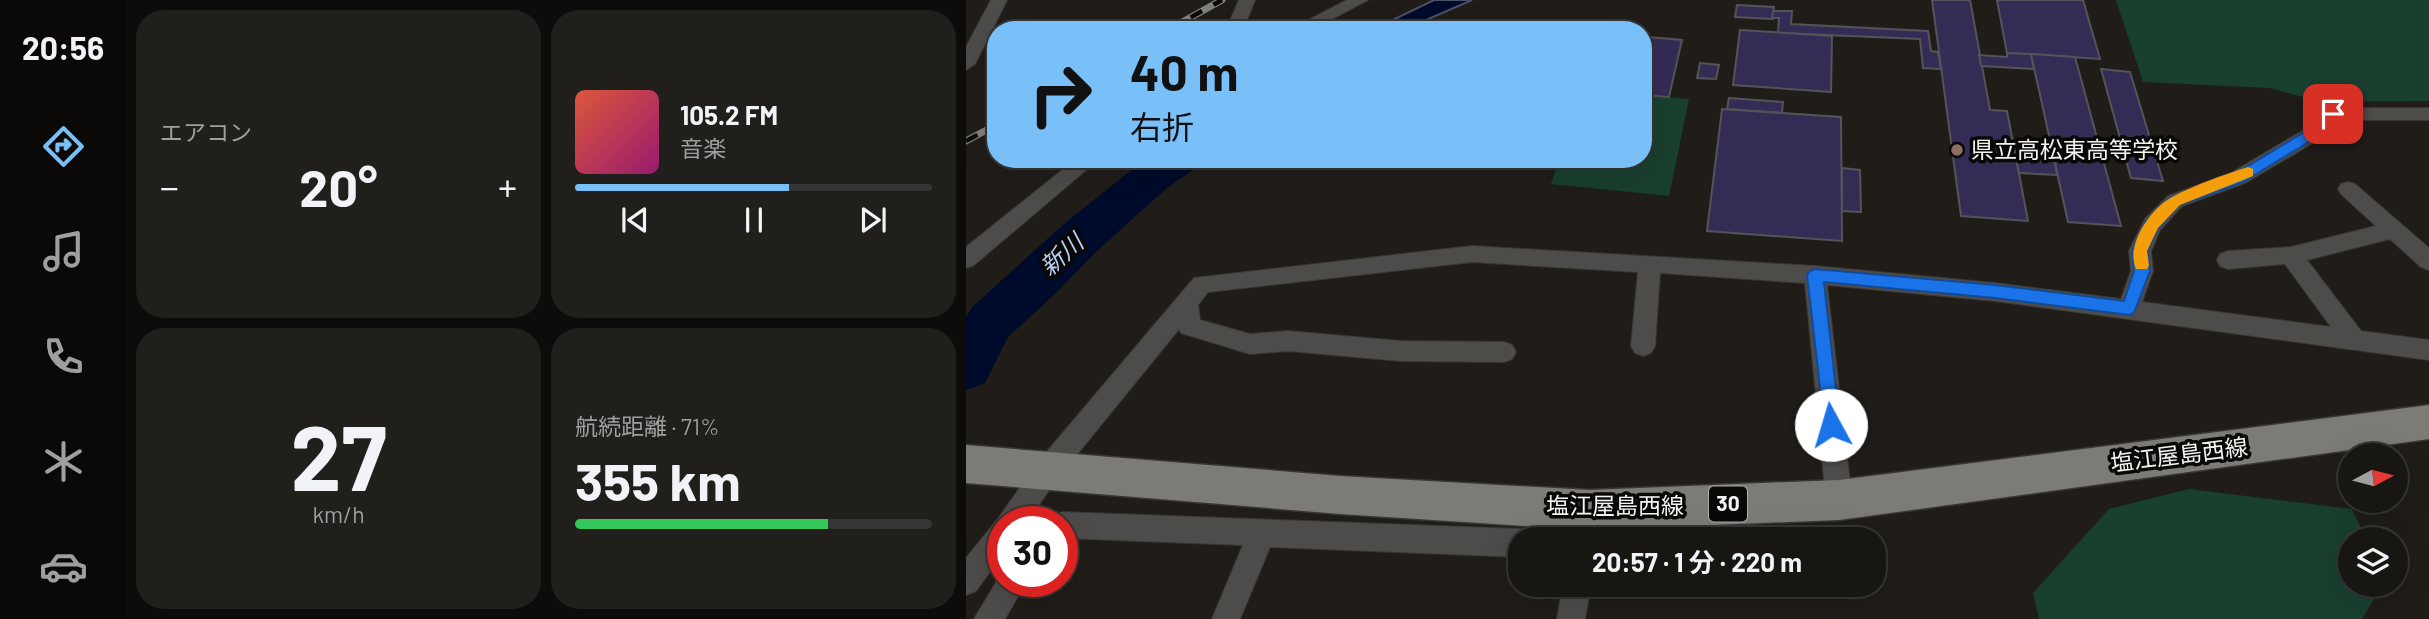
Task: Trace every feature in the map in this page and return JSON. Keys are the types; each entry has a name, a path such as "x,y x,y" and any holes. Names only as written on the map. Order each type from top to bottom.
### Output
{"main road":[{"name":"塩江屋島西線","path":"966,464 1340,495 1588,524 1839,500 2429,422"}],"street":[{"path":"988,21 999,0"},
{"path":"1238,21 1247,0"},
{"path":"1292,21 1324,0"},
{"path":"1316,21 1360,0"},
{"path":"966,64 987,23"},
{"path":"2129,308 2142,271 2140,251 2152,225 2175,201 2238,178 2326,126 2333,114 2429,114"},
{"path":"966,259 1079,168"},
{"path":"2348,189 2429,261"},
{"path":"2228,260 2291,255 2393,230"},
{"path":"1018,506 1035,469 1202,284 1472,254 1815,275 1995,292 2429,350"},
{"path":"2291,255 2354,340"},
{"path":"1643,346 1650,264"},
{"path":"1815,275 1839,500"},
{"path":"1186,302 1189,326 1250,344 1288,341 1401,351 1504,352"},
{"path":"1078,526 1508,543"},
{"path":"1226,619 1261,534"},
{"path":"966,581 987,553"},
{"path":"988,619 1002,597"},
{"path":"1571,619 1575,597"}],"green space":[{"path":"2116,0 2429,0 2429,101 2321,102 2270,88 2143,82"},
{"path":"1652,96 1689,99 1669,196 1551,184 1556,168 1652,168"},
{"path":"2189,489 2338,507 2338,513 2354,513 2360,527 2338,527 2338,597 2376,597 2362,619 2039,619 2033,593 2109,509"}],"water":[{"path":"1434,0 1472,0 1424,21 1391,21"},
{"path":"1160,168 1185,168 1150,185 1080,245 1038,289 1037,274 1110,208"}],"building":[{"path":"1932,0 1970,0 1990,110 2007,111 2028,221 1961,216"},
{"path":"1997,0 2083,0 2100,59 2007,53"},
{"path":"1737,5 1774,7 1773,19 1735,17"},
{"path":"1773,11 1792,11 1791,24 1928,31 1931,51 1938,52 1941,69 1923,68 1920,39 1778,33 1779,18 1772,18"},
{"path":"1740,30 1832,36 1831,92 1733,85"},
{"path":"1652,37 1682,40 1669,97 1652,96"},
{"path":"2007,53 2031,54 2034,69 1981,66 1979,55 2007,57"},
{"path":"2031,54 2075,57 2121,226 2068,222"},
{"path":"1700,63 1719,65 1716,79 1697,78"},
{"path":"2101,69 2130,72 2163,181 2131,178"},
{"path":"1729,98 1783,102 1782,113 1727,109"},
{"path":"1722,109 1841,117 1842,241 1707,231"},
{"path":"2016,159 2055,162 2057,175 2019,173"},
{"path":"1842,168 1860,170 1861,212 1842,211"}],"waterway":[{"name":"新川","path":"966,367 990,322 1037,281 1081,237 1164,168"}],"railway":[{"path":"1184,21 1222,0"},
{"path":"966,141 987,130"}],"slow traffic":[{"path":"2142,265 2140,251 2152,225 2175,201 2248,172"}],"place":[{"name":"県立高松東高等学校","path":"1957,150"}],"route":[{"path":"1831,425 1815,275 2129,308 2142,271 2140,251 2152,225 2175,201 2238,178 2326,126 2333,114"}]}
